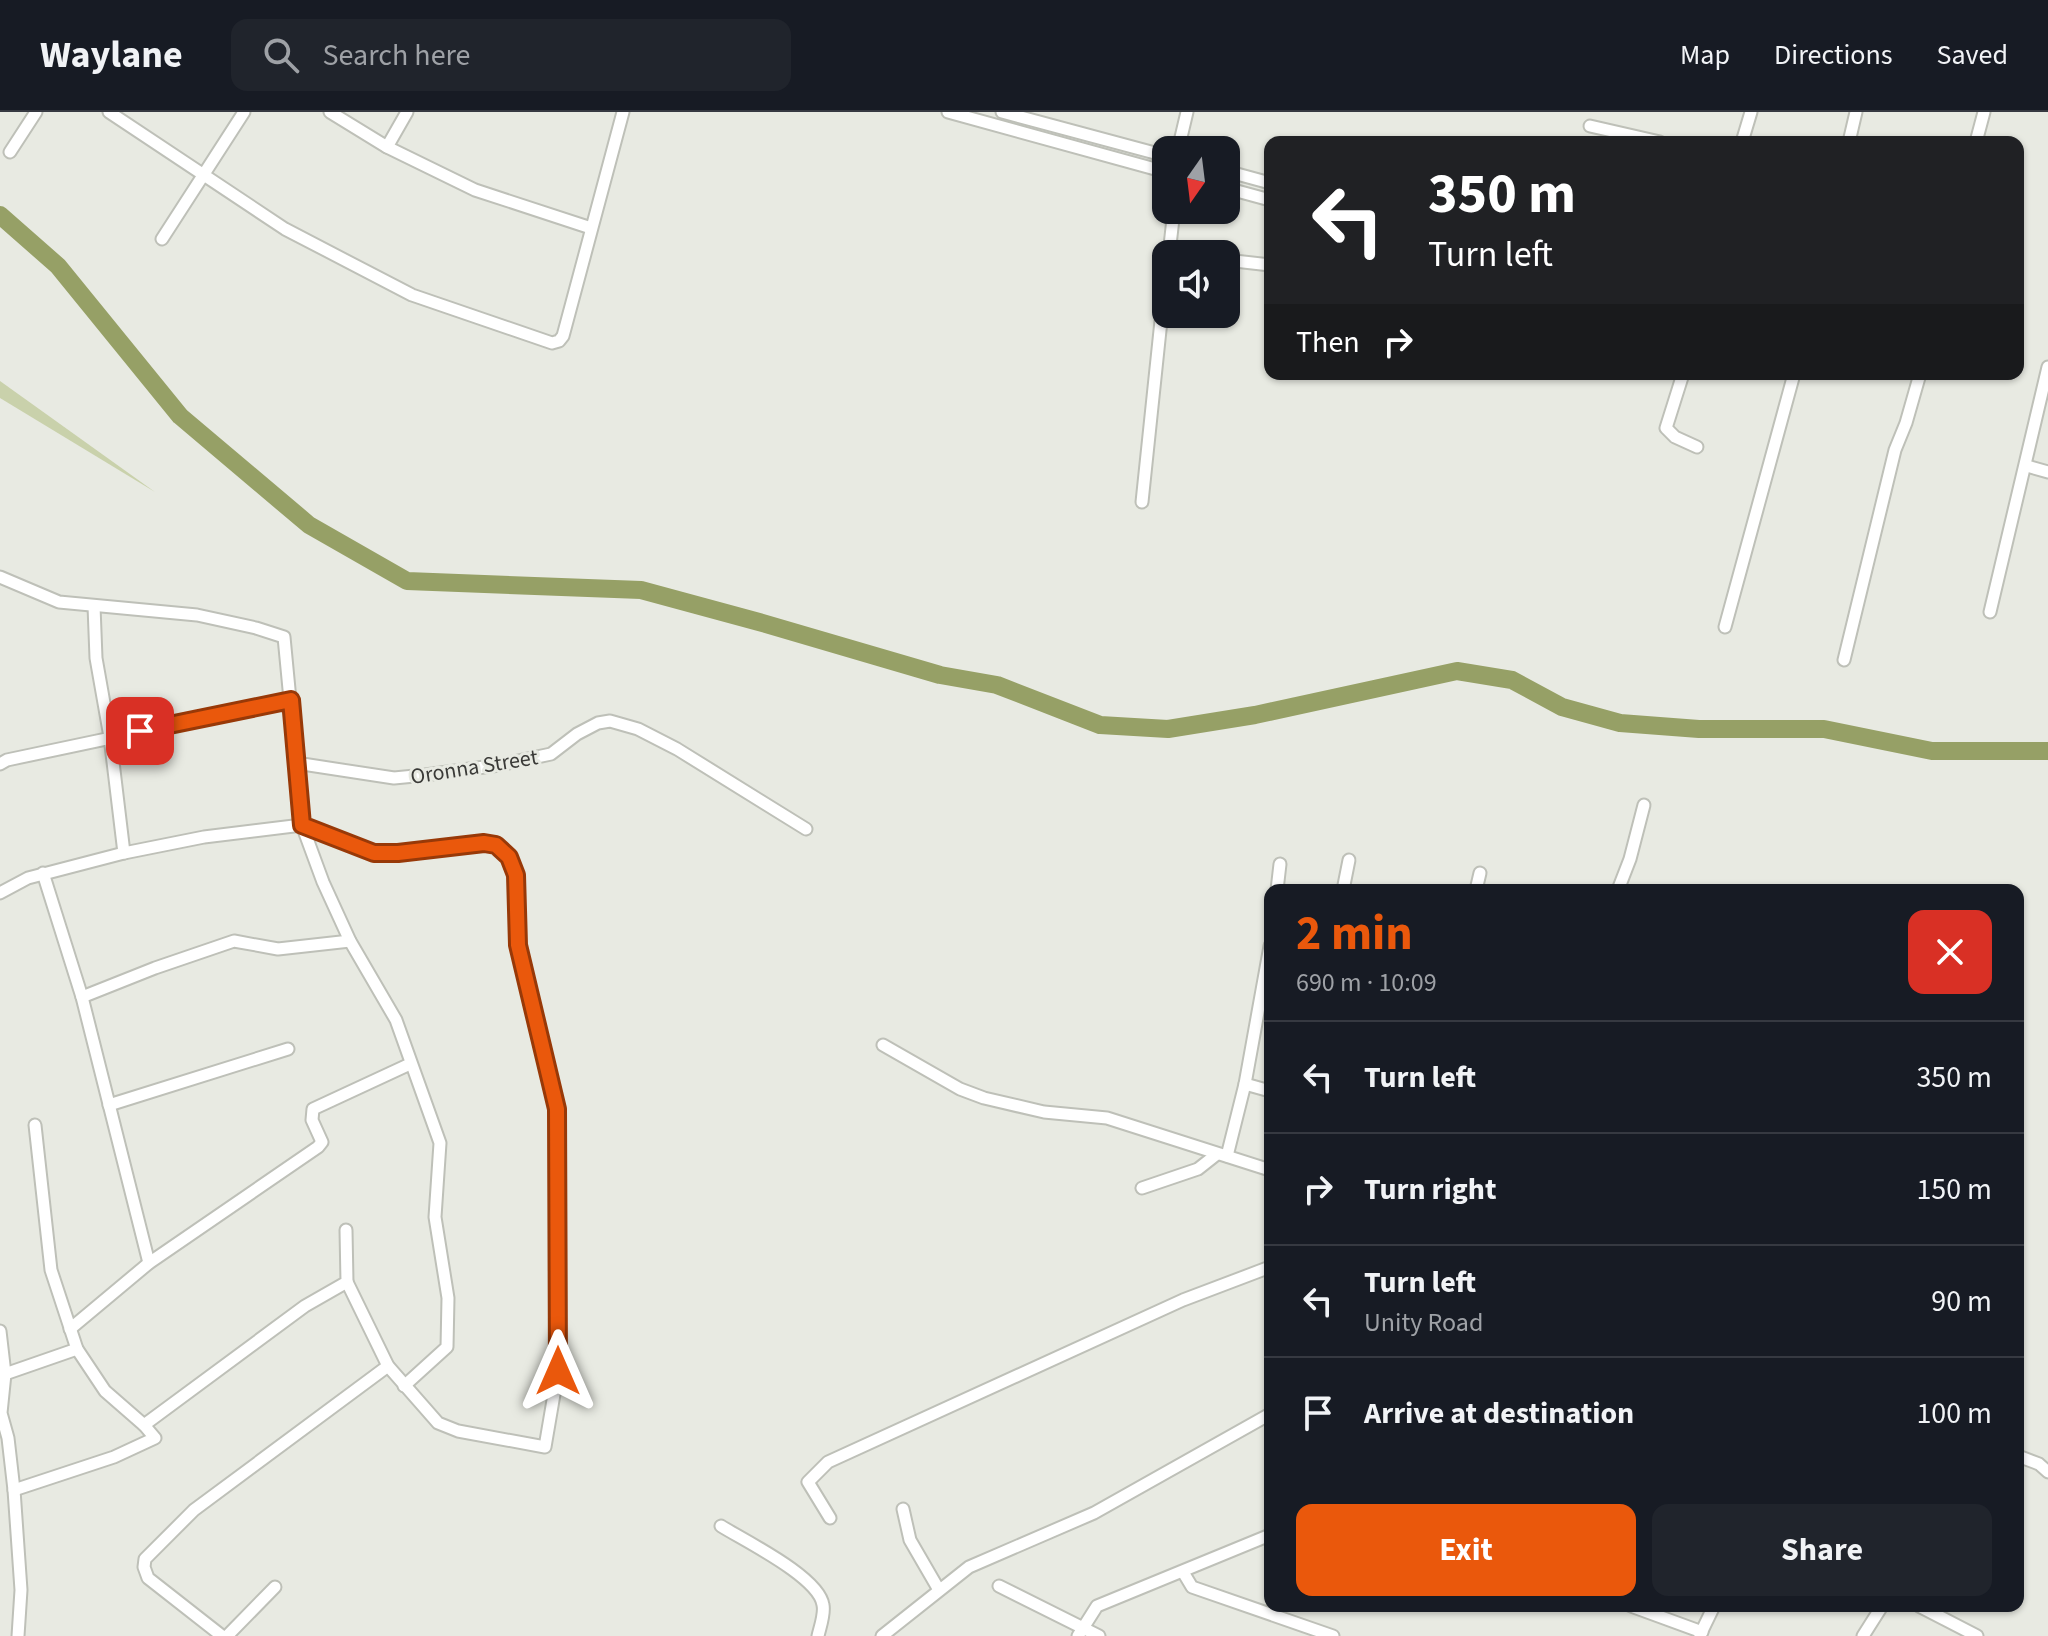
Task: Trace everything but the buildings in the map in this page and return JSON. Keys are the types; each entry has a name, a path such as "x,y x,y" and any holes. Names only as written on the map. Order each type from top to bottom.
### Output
{"street":[{"path":"10,152 36,112"},
{"path":"109,112 285,229 412,295 552,343 563,336 623,112"},
{"path":"162,239 244,112"},
{"path":"330,112 387,147 475,190 591,228"},
{"path":"387,147 407,112"},
{"path":"948,112 1152,168"},
{"path":"1181,136 1187,112"},
{"path":"1744,136 1751,112"},
{"path":"1850,136 1856,112"},
{"path":"1978,136 1984,112"},
{"path":"1009,129 1007,113 1152,152"},
{"path":"1590,126 1634,136"},
{"path":"1240,175 1264,181"},
{"path":"1240,192 1264,198"},
{"path":"1240,262 1264,264"},
{"path":"1142,502 1160,328"},
{"path":"1990,612 2048,367"},
{"path":"1681,380 1666,428 1675,437 1697,447"},
{"path":"1725,627 1792,380"},
{"path":"1844,660 1895,450 1918,380"},
{"path":"2027,466 2048,472"},
{"path":"0,577 59,602 197,615 284,637 302,825 350,941 396,1020 440,1143 435,1217 448,1298 447,1347 404,1386"},
{"path":"94,606 96,658 110,737 124,853"},
{"path":"0,764 110,737 291,700"},
{"name":"Oronna Street","path":"296,763 394,778 425,775 551,754 577,734 598,723 610,721 638,729 677,749 806,829"},
{"path":"1620,884 1644,805"},
{"path":"0,893 43,873 124,853 204,837 302,825 374,853 484,843 496,845 509,857 516,875 518,945 557,1109 558,1371 545,1447 458,1431 438,1423 404,1386 388,1366 347,1282 346,1230"},
{"path":"1344,884 1349,860"},
{"path":"1278,884 1280,864"},
{"path":"43,873 82,997 149,1263"},
{"path":"1477,884 1480,873"},
{"path":"82,997 234,941 278,949 350,941"},
{"path":"1142,1188 1198,1169 1222,1155 1245,1084 1264,979"},
{"path":"883,1045 960,1089 984,1098 1044,1112 1107,1118 1264,1168"},
{"path":"109,1105 288,1049"},
{"path":"70,1329 149,1263 318,1147 322,1142 312,1120 313,1109 410,1064"},
{"path":"1245,1084 1264,1089"},
{"path":"14,1490 114,1457 154,1440 155,1435 105,1391 77,1349 51,1270 35,1125"},
{"path":"830,1518 808,1482 828,1462 1183,1300 1264,1269"},
{"path":"144,1425 305,1306 347,1282"},
{"path":"0,1331 5,1374 1,1413 8,1438 14,1490 21,1590 18,1636"},
{"path":"5,1374 77,1349"},
{"path":"275,1587 225,1636 148,1578 145,1559 194,1510 388,1366"},
{"path":"882,1636 969,1567 1094,1513 1264,1417"},
{"path":"2024,1458 2039,1464 2048,1472"},
{"path":"903,1509 910,1540 939,1590"},
{"path":"721,1526 777,1558 820,1595 824,1607 818,1636"},
{"path":"1080,1632 1097,1606 1264,1538"},
{"path":"1183,1572 1192,1587 1333,1636"},
{"path":"999,1586 1080,1632 1099,1636"},
{"path":"1646,1612 1701,1634 1711,1612"},
{"path":"1863,1636 1878,1612"},
{"path":"1931,1612 1977,1636"}],"green space":[{"path":"0,381 155,492 0,398"}],"waterway":[{"path":"0,215 58,266 180,416 309,525 407,581 641,590 940,675 997,685 1100,725 1168,729 1255,715 1457,671 1512,680 1562,707 1620,723 1699,729 1824,729 1932,751 2048,751"}],"route":[{"path":"140,731 291,700 302,825 374,853 484,843 496,845 509,857 516,875 518,945 557,1109 558,1371"}]}
